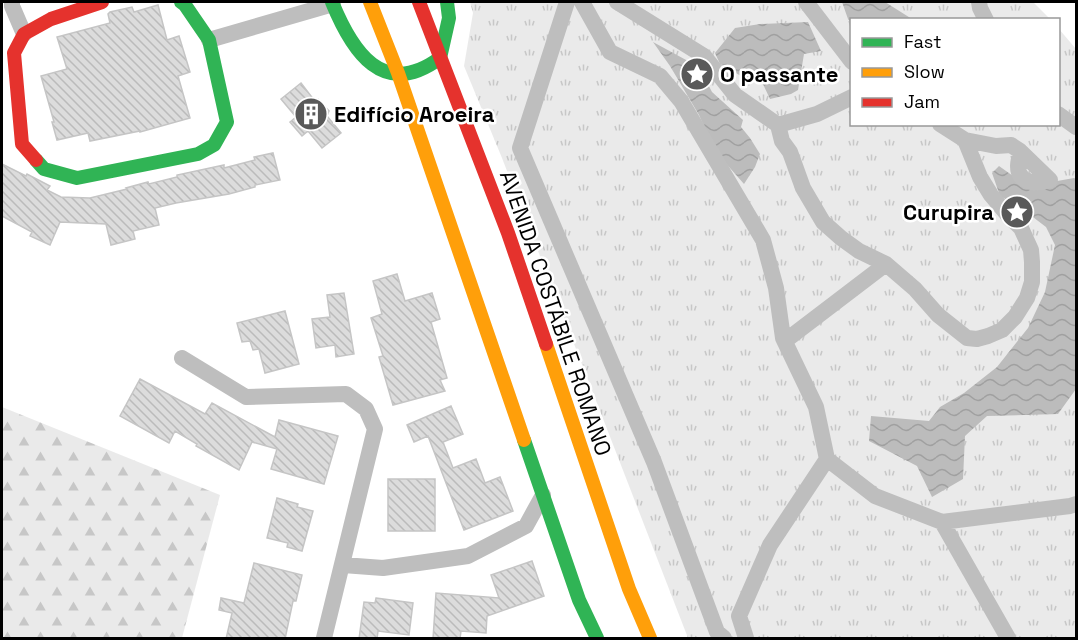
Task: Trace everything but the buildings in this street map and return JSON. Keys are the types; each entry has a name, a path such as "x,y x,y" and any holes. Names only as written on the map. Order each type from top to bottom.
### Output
{"main road":[{"path":"102,2 51,19 24,34 14,53 22,144 44,169 77,178 198,154 214,145 227,122 209,40 181,2"},
{"path":"370,2 398,73 579,600 597,639"},
{"name":"AVENIDA COSTÁBILE ROMANO","path":"419,2 508,233 629,589 650,639"},
{"path":"332,3 351,40 368,63 381,70 398,73 422,70 440,58 449,18 447,2"}],"street":[{"path":"12,2 24,34"},
{"path":"567,2 520,148 654,462 717,632 724,639"},
{"path":"582,2 610,52 660,76 681,101 763,240 776,288 785,341 816,407 827,459 875,496 942,522 1077,504"},
{"path":"617,2 704,56 735,95 778,125 782,141 790,152 803,188 823,222 841,238 886,264 915,289 938,315 967,338 978,339 1002,330 1015,316 1027,298 1032,282 1032,262 1031,250 1022,228 991,195 965,140"},
{"path":"806,2 850,60"},
{"path":"979,2 985,18"},
{"path":"209,40 332,3"},
{"path":"778,125 817,114 850,98"},
{"path":"1060,115 1077,127"},
{"path":"943,126 965,140 996,146 1011,145 1020,151"},
{"path":"785,341 886,264"},
{"path":"182,358 246,397 346,394 366,409 375,429 324,639"},
{"path":"746,639 739,616 770,545 827,459"},
{"path":"343,565 383,568 468,556 526,526 543,495"},
{"path":"942,522 1008,639"},
{"path":"526,526 557,532"}],"green space":[{"path":"470,2 1033,2 1049,18 850,18 850,126 1060,126 1060,30 1076,49 1076,638 688,638 502,158 464,66 473,13"},
{"path":"2,407 220,495 182,638 3,638"}],"water":[{"path":"842,2 885,2 910,18 850,18 850,21"},
{"path":"808,22 821,51 804,54 798,90 791,94 770,99 762,82 741,76 720,64 715,53 735,28 760,24"},
{"path":"653,42 699,67 712,92 743,120 741,127 760,154 744,184 715,151 699,115"},
{"path":"999,166 1033,190 1046,183 1076,179 1076,389 1058,414 987,416 965,436 963,479 932,497 917,466 869,441 871,416 929,421 940,407 964,393 997,367 1028,328 1045,292 1055,245 1046,227 1000,196 992,173"}],"traffic: fast":[{"path":"36,160 44,169 77,178 198,154 214,145 227,122 209,40 181,2"},
{"path":"332,2 349,37 360,52 372,64 386,72 402,74 420,70 440,58 449,18 447,2"},
{"path":"524,440 579,600 597,638"}],"traffic: slow":[{"path":"370,2 398,73 524,440"},
{"path":"546,344 629,589 650,638"}],"traffic: jam":[{"path":"36,160 22,144 14,53 24,34 51,19 102,2"},
{"path":"419,2 508,233 546,344"}],"place":[{"name":"O passante","path":"697,74"},
{"name":"Edifício Aroeira","path":"311,114"},
{"name":"Curupira","path":"1017,212"}]}
